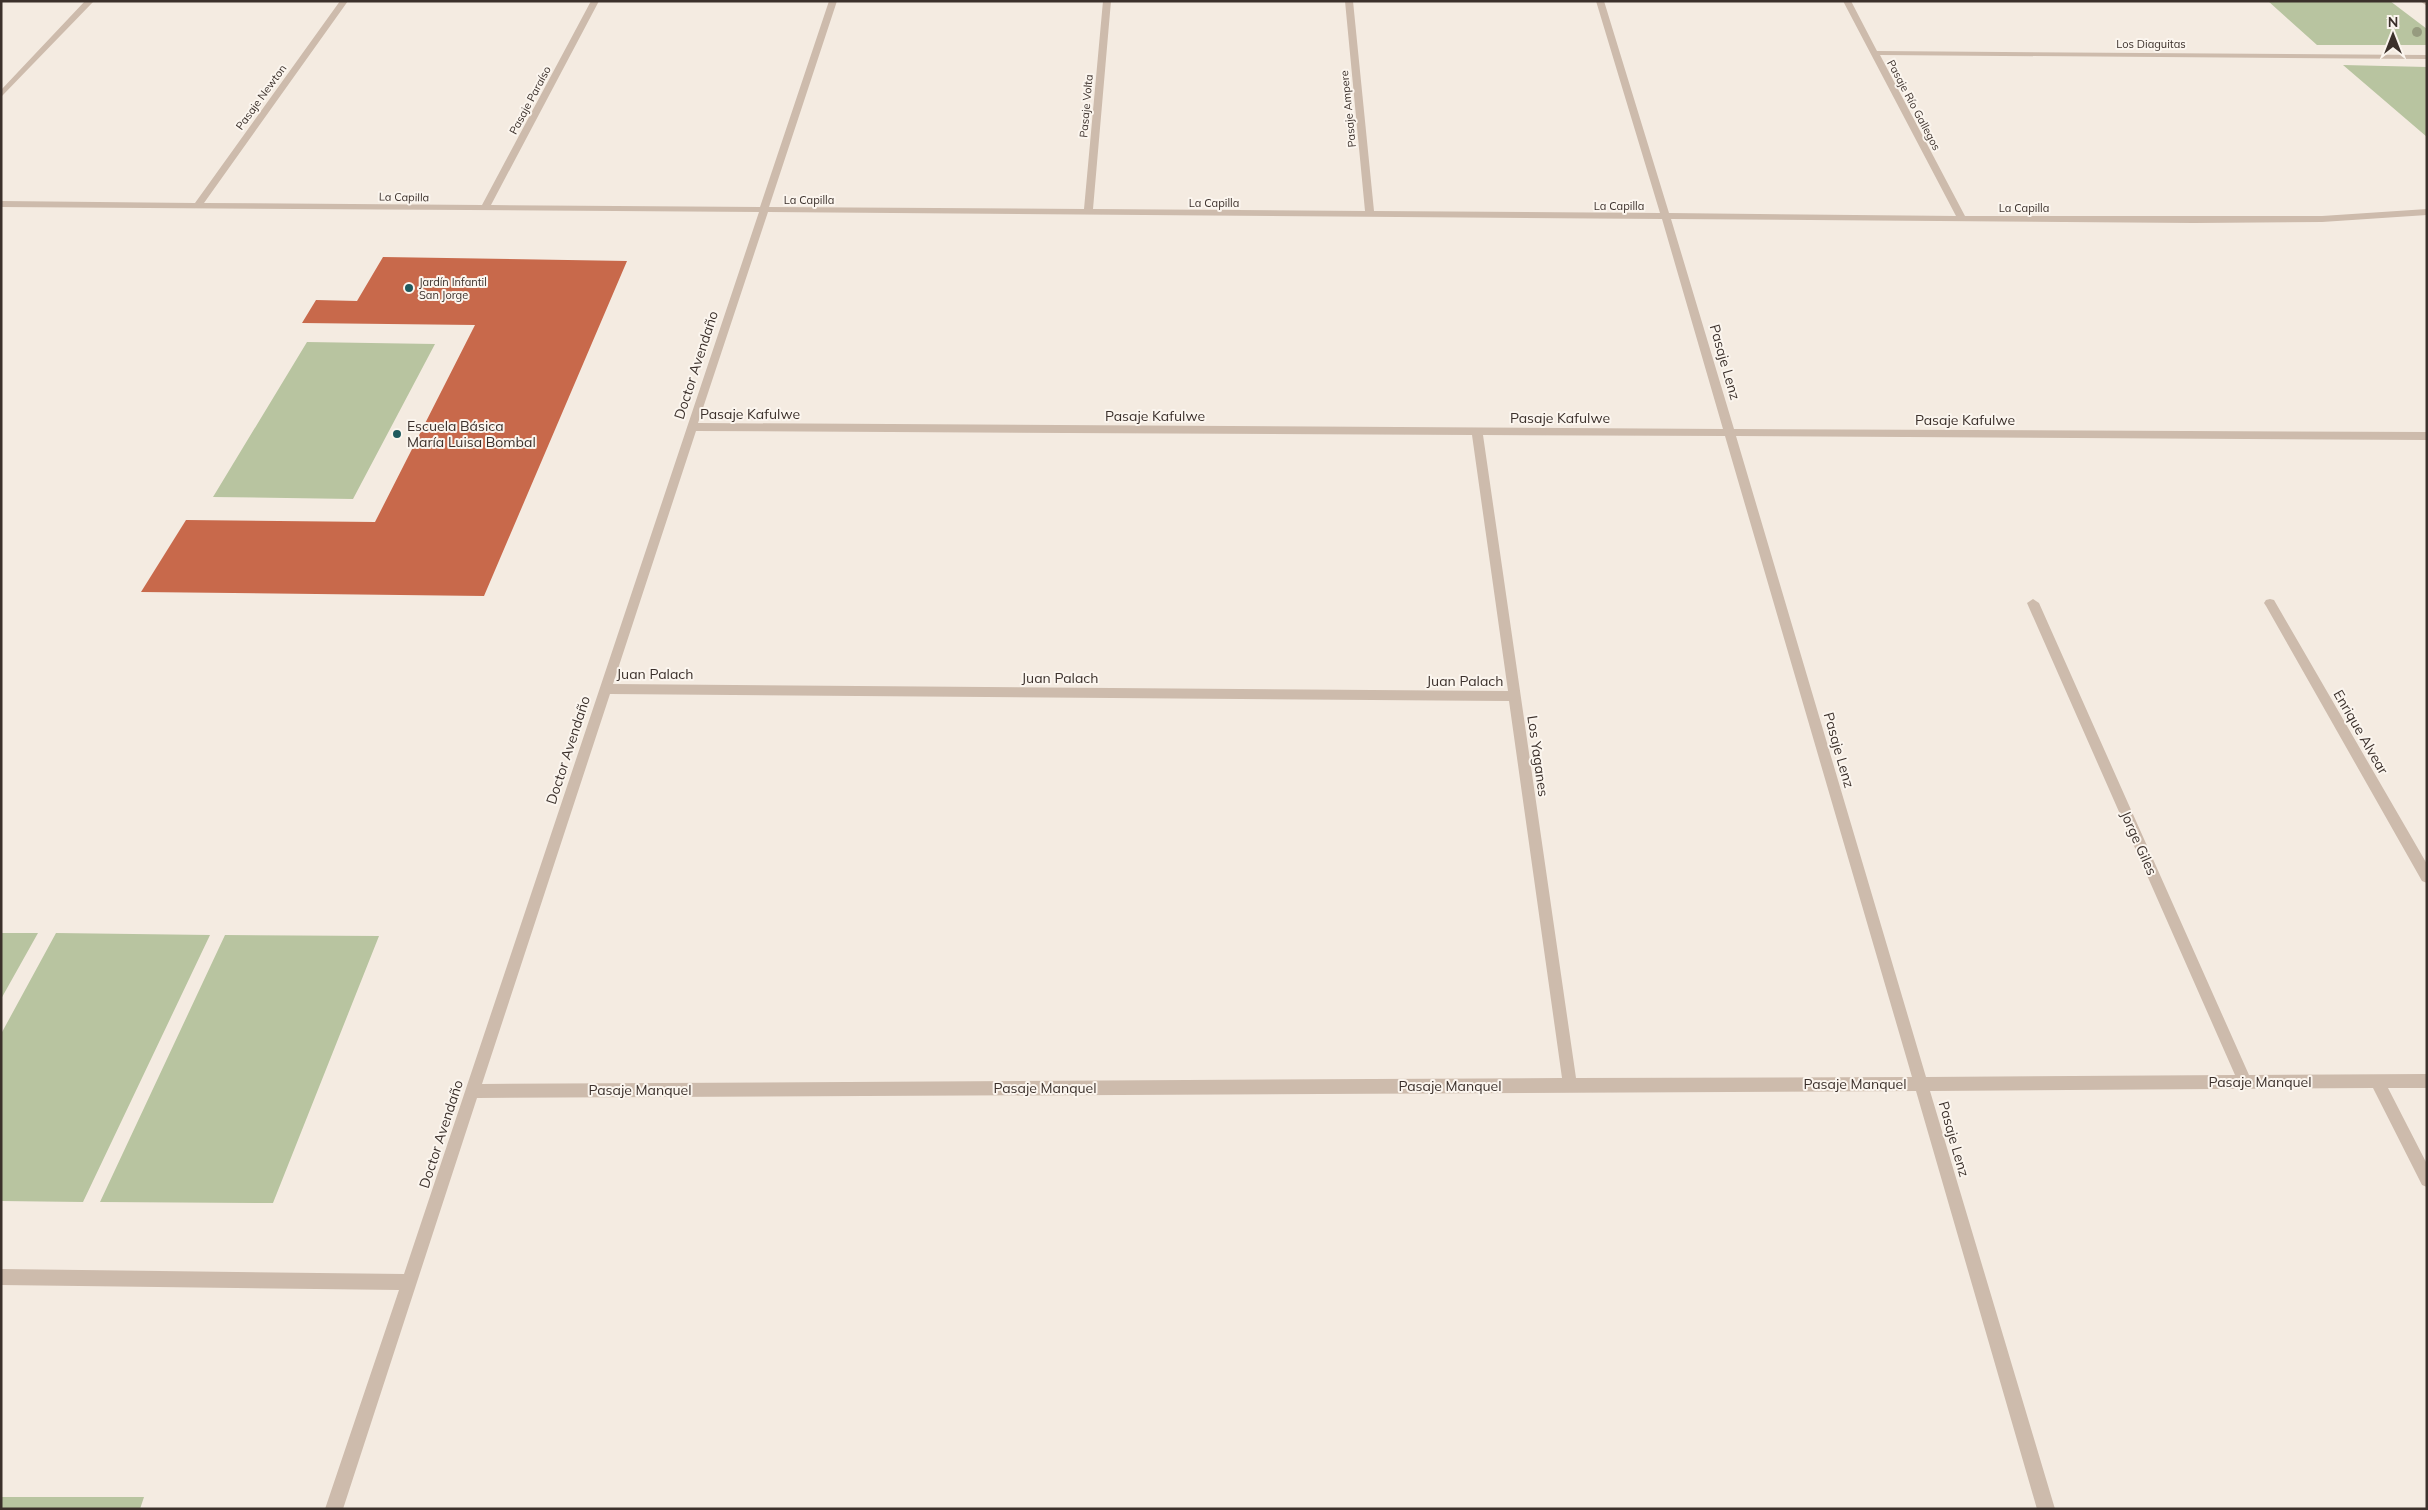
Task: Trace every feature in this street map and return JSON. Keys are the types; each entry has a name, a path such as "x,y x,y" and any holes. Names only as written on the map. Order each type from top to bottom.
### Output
{"street":[{"path":"1,95 90,1"},
{"name":"Pasaje Newton","path":"197,206 344,1"},
{"name":"Pasaje Paraíso","path":"484,209 596,1"},
{"name":"Doctor Avendaño","path":"334,1509 833,1"},
{"name":"Pasaje Volta","path":"1088,213 1106,1"},
{"name":"Pasaje Ampere","path":"1349,1 1370,215"},
{"name":"Pasaje Lenz","path":"1600,1 1666,217 2046,1509"},
{"name":"Pasaje Río Gallegos","path":"1847,1 1962,219"},
{"path":"2424,1 2427,4"},
{"name":"Los Diaguitas","path":"1874,53 2427,57"},
{"name":"La Capilla","path":"1,204 1962,219 2322,219 2427,212"},
{"name":"Pasaje Kafulwe","path":"692,427 2427,436"},
{"name":"Los Yaganes","path":"1477,431 1570,1085"},
{"name":"Jorge Giles","path":"2033,603 2246,1082"},
{"name":"Enrique Alvear","path":"2270,603 2427,877"},
{"name":"Juan Palach","path":"606,689 1515,696"},
{"path":"2378,1082 2427,1180"},
{"name":"Pasaje Manquel","path":"473,1091 2427,1082"},
{"path":"1,1277 410,1282"}],"green space":[{"path":"2268,1 2390,1 2427,29 2427,45 2317,45"},
{"path":"2343,65 2427,67 2427,137"},
{"path":"307,342 435,344 353,499 213,497"},
{"path":"1,933 38,933 1,999"},
{"path":"56,933 210,935 83,1202 1,1201 1,1034"},
{"path":"225,935 379,936 273,1203 100,1202"},
{"path":"1,1497 144,1497 140,1509 1,1509"}],"building":[{"path":"383,257 627,261 484,596 141,592 186,520 375,522 475,325 302,323 316,300 357,301"}],"place":[{"name":"Jardín Infantil San Jorge","path":"409,288"},
{"name":"Escuela Básica María Luisa Bombal","path":"397,434"}]}
